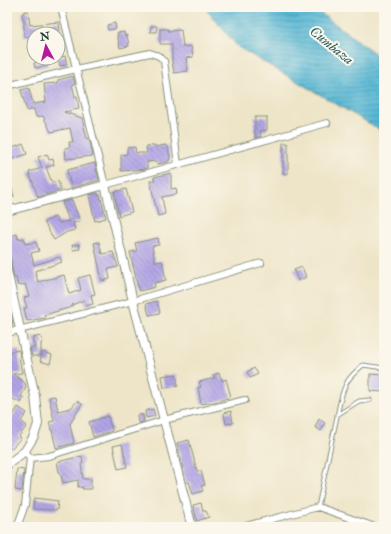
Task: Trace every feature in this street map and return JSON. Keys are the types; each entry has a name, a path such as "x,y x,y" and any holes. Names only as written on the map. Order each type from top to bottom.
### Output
{"street":[{"path":"60,7 133,301 192,527"},
{"path":"7,86 150,53 159,56 164,61 178,164"},
{"path":"7,211 327,123"},
{"path":"7,333 133,301 261,263"},
{"path":"7,271 35,396 38,424 34,436 24,450 7,465"},
{"path":"30,458 49,456 164,420 245,400"},
{"path":"17,527 25,505 30,458 24,450"},
{"path":"242,527 318,508 375,527"}],"lane":[{"path":"318,508 342,393 349,377 362,365 384,368"},
{"path":"337,416 359,401 370,400"}],"water":[{"name":"Cumbaza","path":"204,7 312,7 384,60 384,132 238,47"}],"building":[{"path":"24,11 28,11 30,25 59,22 59,26 26,26 26,37 24,37 24,19 22,13 24,13"},
{"path":"115,23 116,29 108,30 107,25"},
{"path":"151,26 157,26 156,32 150,32"},
{"path":"160,29 168,29 168,31 181,30 183,47 191,46 193,57 186,58 188,71 174,73 172,44 160,44"},
{"path":"124,32 125,36 127,35 129,46 120,48 117,33"},
{"path":"35,66 48,66 35,68"},
{"path":"73,76 75,84 72,84 75,97 77,96 79,109 64,112 82,118 93,156 66,159 65,148 70,147 69,142 73,142 70,128 51,132 43,116 36,117 34,109 27,111 21,90 29,88 33,104 46,102 44,84 58,83 58,80"},
{"path":"255,117 267,117 267,130 260,131 261,137 255,138"},
{"path":"283,143 288,143 288,174 283,173"},
{"path":"23,144 27,154 7,161 7,150"},
{"path":"155,145 156,147 165,145 168,147 170,159 168,162 158,164 157,161 147,162 147,169 121,171 121,155 127,154 127,148 135,147 136,153 147,153 146,146"},
{"path":"47,154 49,160 53,159 54,165 46,167 52,183 58,181 61,190 38,197 29,172 42,168 38,157"},
{"path":"95,163 99,180 71,188 67,170"},
{"path":"171,173 171,189 176,188 177,194 162,197 165,214 158,216 150,181 154,181 154,177"},
{"path":"9,177 14,197 7,199 7,178"},
{"path":"126,189 132,212 119,216 114,192"},
{"path":"98,193 98,196 100,195 106,218 95,221 89,195"},
{"path":"72,200 80,221 73,223 75,230 67,232 54,240 44,222 55,217 59,223 69,221 62,202"},
{"path":"17,234 18,239 24,238 25,244 36,242 39,251 31,253 34,265 60,257 62,262 35,271 38,282 64,275 69,294 81,290 78,278 90,275 95,294 91,295 93,304 86,306 84,300 72,305 72,307 44,315 45,318 27,321 24,308 27,308 24,298 29,296 25,284 18,286 16,278 14,278 7,238"},
{"path":"158,238 159,245 152,246 155,262 162,261 166,280 154,283 155,287 139,291 130,252 137,251 135,243"},
{"path":"99,242 102,254 113,252 118,267 108,269 110,279 102,281 94,243"},
{"path":"79,244 80,249 73,250 72,245"},
{"path":"302,267 306,277 298,281 294,270"},
{"path":"157,301 160,313 149,315 146,304"},
{"path":"11,313 13,325 7,326 7,314"},
{"path":"41,336 43,343 41,343 41,356 32,356 30,348 35,348 32,338"},
{"path":"19,350 22,373 13,374 25,383 26,388 21,396 24,398 21,403 7,396 7,352"},
{"path":"43,352 52,355 50,364 40,361"},
{"path":"254,368 258,374 250,378 247,372"},
{"path":"219,373 222,381 226,379 231,397 215,402 201,404 198,387 201,387 199,382 215,378 213,375"},
{"path":"176,374 178,386 164,388 162,376"},
{"path":"370,374 384,375 384,392 370,391"},
{"path":"55,396 58,411 71,408 77,401 82,404 70,424 74,443 56,448 49,422 54,421 49,397"},
{"path":"18,407 27,413 21,421 27,426 19,436 21,438 11,449 7,445 7,417 10,420"},
{"path":"153,409 155,416 146,418 145,411"},
{"path":"231,411 233,423 226,424 224,413"},
{"path":"137,415 143,415 144,422 138,423"},
{"path":"108,416 112,431 93,437 89,422"},
{"path":"319,419 325,423 321,431 315,427"},
{"path":"189,440 197,471 201,471 205,485 201,486 203,491 193,494 189,482 186,482 177,443"},
{"path":"122,444 127,467 118,469 113,446"},
{"path":"82,456 83,463 81,464 83,479 91,479 91,489 82,489 83,487 78,487 78,480 63,483 59,472 57,462"},
{"path":"17,469 24,470 22,491 15,490"},
{"path":"34,498 58,501 57,510 33,509"},
{"path":"201,503 203,511 206,511 209,517 197,521 193,505"}]}
